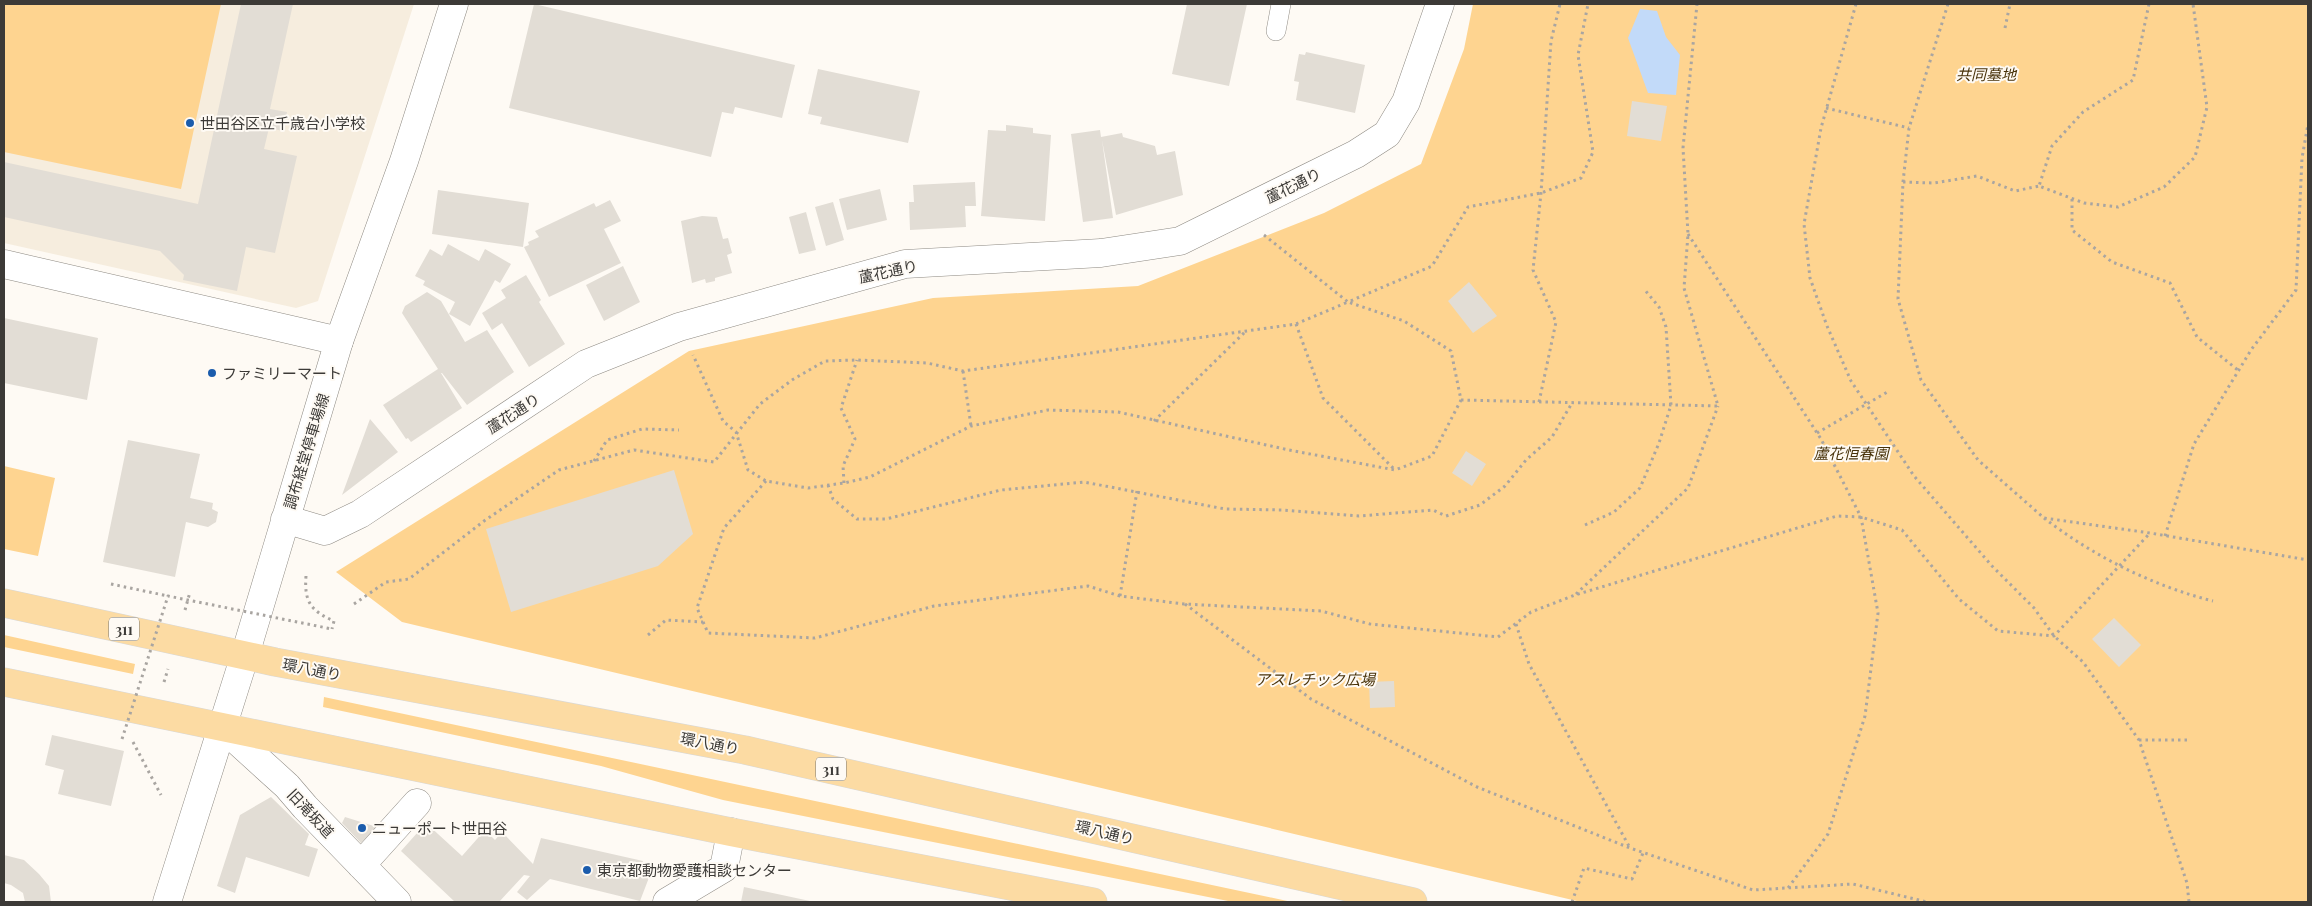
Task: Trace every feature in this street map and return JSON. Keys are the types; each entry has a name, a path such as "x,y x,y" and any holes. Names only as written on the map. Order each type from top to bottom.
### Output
{"main road":[{"name":"環八通り","path":"4,603 245,656 745,750 1412,902"},
{"path":"4,682 731,832 1093,902"}],"street":[{"name":"調布経堂停車場線","path":"167,902 245,656 339,341 404,161 454,4"},
{"name":"蘆花通り","path":"285,519 326,530 360,514 586,364 680,327 905,264 1101,253 1180,241 1356,154 1387,134 1406,102 1440,4"},
{"path":"4,264 339,341"},
{"name":"旧滝坂道","path":"222,727 287,786 397,902"},
{"path":"360,865 416,803"},
{"path":"667,902 724,868 731,832"}],"lane":[{"path":"1276,31 1280,4"}],"path":[{"path":"1539,402 1556,322 1534,270 1551,41 1560,4"},
{"path":"354,604 386,582 409,578 484,521 559,470 634,450 714,462 760,404 792,380 825,361 857,360 927,363 963,372 1296,324 1432,266 1468,207 1541,193 1581,178 1592,152 1578,55 1588,4"},
{"path":"1575,595 1688,488 1718,406 1684,288 1688,234 1684,148 1697,4"},
{"path":"1856,4 1826,108 1804,224 1810,278 1827,326 1851,381 1914,476 1992,566 2034,608 2054,636 2083,662 2139,740 2187,883 2189,902"},
{"path":"1948,4 1909,128 1903,182 1898,299 1921,380 1978,460 2044,518 2070,538 2177,592 2213,601"},
{"path":"2005,28 2010,4"},
{"path":"2039,186 2052,146 2083,112 2133,80 2150,4"},
{"path":"1903,182 1934,182 1977,176 2015,190 2039,186 2084,204 2118,207 2164,187 2195,156 2207,108 2193,4"},
{"path":"1826,108 1909,128"},
{"path":"2165,536 2194,444 2251,350 2296,290 2302,158 2308,124"},
{"path":"2072,199 2072,230 2112,262 2170,283 2197,337 2239,371"},
{"path":"691,352 723,421 736,432 748,470 766,481 808,488 870,477 971,426 1048,410 1118,412 1289,450 1395,470 1432,456 1461,400 1451,351 1404,321 1348,302 1237,213"},
{"path":"1688,234 1817,433 1861,517 1878,613 1865,716 1828,834 1788,888"},
{"path":"1585,525 1614,512 1640,488 1659,443 1671,405 1666,328 1659,307 1644,289"},
{"path":"1296,324 1323,398 1395,470"},
{"path":"1154,421 1246,331"},
{"path":"844,483 842,466 855,439 841,408 857,360"},
{"path":"963,372 971,426"},
{"path":"1817,433 1889,391"},
{"path":"1461,400 1718,406"},
{"path":"828,485 833,499 858,519 886,519 1010,489 1084,482 1225,509 1283,510 1359,516 1433,510 1446,516 1480,506 1505,486 1526,460 1552,436 1572,403"},
{"path":"593,461 607,440 642,429 679,430"},
{"path":"766,481 724,528 697,608 708,632 814,638 934,606 1088,586 1120,596 1184,604 1321,611 1370,624 1498,637 1531,612 1575,595 1837,516 1861,517 1902,530 1959,599 1998,632 2054,636"},
{"path":"1120,596 1137,491"},
{"path":"2044,518 2150,533 2308,560"},
{"path":"2054,636 2150,533"},
{"path":"111,584 332,629 334,621 318,614 308,603 305,590 306,576"},
{"path":"161,794 134,742 122,739 168,596"},
{"path":"1184,604 1311,699 1477,787 1643,853 1753,890 1853,884 1927,902"},
{"path":"648,635 666,620 704,622"},
{"path":"1516,624 1529,664 1630,848"},
{"path":"2139,740 2188,740"},
{"path":"1572,902 1584,868 1632,879 1643,853"}],"shaded area":[{"name":"世田谷区立千歳台小学校","path":"4,4 414,4 318,301 296,308 4,243"}],"green space":[{"path":"4,4 221,4 181,189 4,152"},
{"name":"蘆花恒春園","path":"1473,4 2308,4 2308,902 1581,902 402,622 336,572 689,351 933,298 1138,286 1324,213 1421,164 1464,49"},
{"path":"4,466 55,478 38,556 4,549"},
{"path":"4,635 135,664 133,674 4,647"},
{"path":"324,697 1292,902 1233,902 723,800 601,766 323,707"}],"water":[{"path":"1640,9 1657,11 1666,37 1680,55 1676,95 1648,93 1628,38"}],"building":[{"path":"241,4 293,4 270,109 287,112 283,131 269,128 264,149 297,156 275,253 246,247 237,291 183,280 184,275 160,251 4,217 4,162 198,204"},
{"path":"534,4 795,65 782,118 735,107 733,114 722,112 711,157 509,108"},
{"path":"1187,4 1247,4 1229,86 1172,74"},
{"path":"1306,52 1365,65 1355,113 1296,100 1299,82 1294,81 1299,54 1305,55"},
{"path":"818,69 920,91 908,143 820,124 822,117 808,114"},
{"path":"1632,101 1667,106 1661,141 1627,136"},
{"path":"1006,125 1033,128 1033,133 1051,135 1045,221 981,216 988,130 1006,131"},
{"path":"1100,130 1101,137 1122,133 1123,137 1155,146 1157,155 1175,151 1183,195 1116,215 1102,140 1113,218 1083,222 1071,134"},
{"path":"975,182 976,206 965,206 966,227 910,230 909,202 914,202 913,185"},
{"path":"880,189 887,220 847,230 839,199"},
{"path":"438,190 529,203 523,247 432,234"},
{"path":"610,200 621,221 604,229 621,263 549,297 524,247 529,245 528,242 539,237 535,231 594,203 596,207"},
{"path":"833,202 844,240 826,246 815,207"},
{"path":"806,212 816,250 799,254 789,217"},
{"path":"702,216 717,217 723,239 728,238 732,253 727,255 732,273 715,278 715,281 706,283 705,279 692,283 681,221"},
{"path":"448,244 479,261 485,249 511,264 500,283 495,280 470,326 449,314 455,302 423,285 425,281 415,276 430,249 442,256"},
{"path":"623,266 640,302 604,321 586,285"},
{"path":"526,275 541,300 539,302 565,344 529,367 502,323 492,330 482,313 506,298 501,290"},
{"path":"1469,282 1497,316 1473,333 1448,301"},
{"path":"427,292 441,301 465,342 487,330 514,372 467,405 441,373 462,408 411,442 408,438 406,439 383,405 438,369 402,313 405,306"},
{"path":"4,318 98,338 87,400 4,383"},
{"path":"370,419 398,452 342,495"},
{"path":"128,440 200,454 190,498 213,503 212,509 218,512 216,522 208,527 186,522 175,577 103,562"},
{"path":"1466,451 1486,464 1472,486 1452,473"},
{"path":"674,470 693,534 658,566 511,612 486,529"},
{"path":"2114,618 2141,645 2119,667 2092,639"},
{"path":"1394,681 1395,707 1370,708 1369,682"},
{"path":"52,735 124,751 111,806 58,794 64,770 45,765"},
{"path":"271,797 309,834 305,845 318,849 309,877 246,857 235,893 217,886 240,815"},
{"path":"345,817 377,827 361,843 342,823"},
{"path":"426,823 462,856 485,830 495,840 502,832 533,864 541,838 643,861 639,871 650,875 640,901 550,879 527,900 517,892 530,876 524,875 499,902 455,902 401,851"},
{"path":"4,855 24,860 39,874 49,886 51,902 25,902 23,893 4,883"},
{"path":"744,887 810,901 810,902 741,902"}],"place":[{"name":"世田谷区立千歳台小学校","path":"190,123"},
{"name":"ファミリーマート","path":"212,373"},
{"name":"ニューポート世田谷","path":"362,828"},
{"name":"東京都動物愛護相談センター","path":"587,870"}],"park label":[{"name":"共同墓地","path":"1986,74"},
{"name":"アスレチック広場","path":"1315,679"}]}
